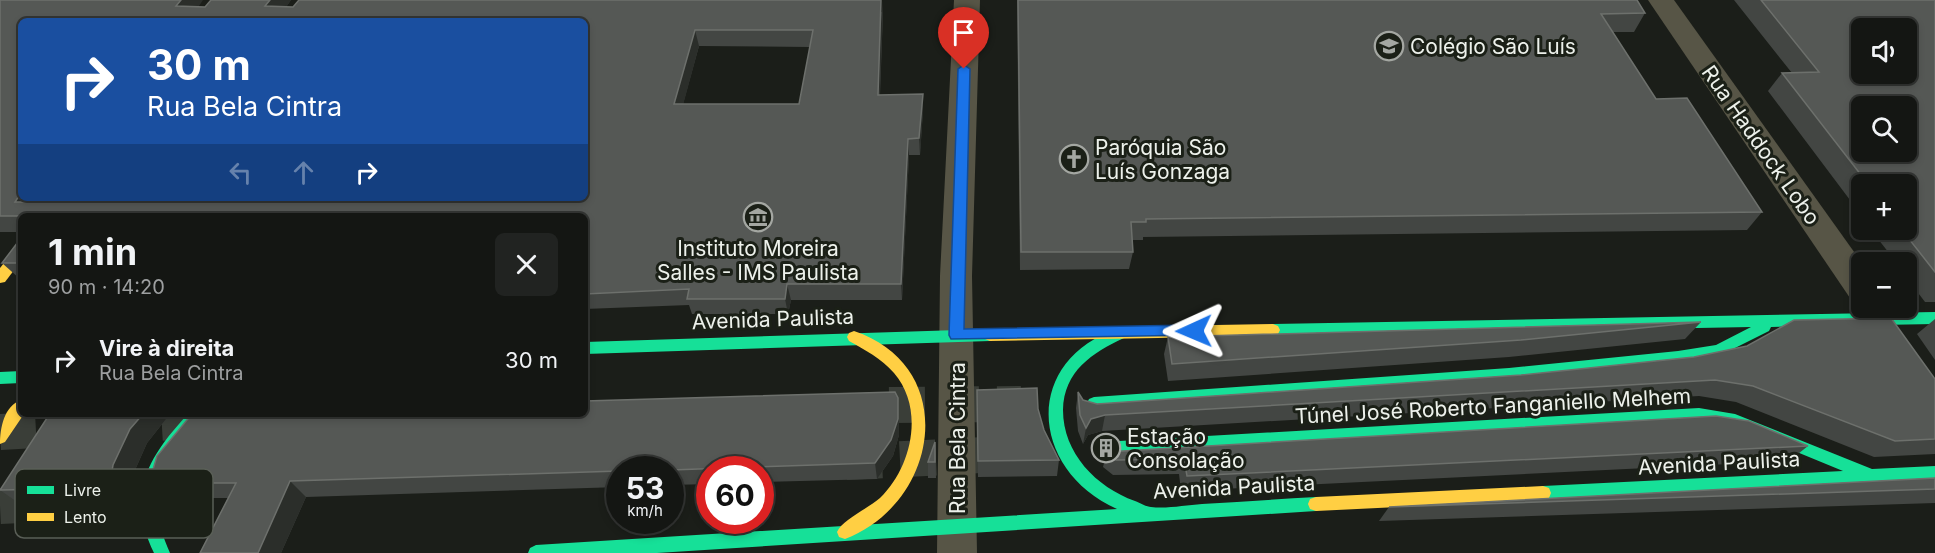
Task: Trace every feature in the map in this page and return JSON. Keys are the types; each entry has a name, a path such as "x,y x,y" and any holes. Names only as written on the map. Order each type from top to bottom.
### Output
{"main road":[{"path":"0,278 18,256"},
{"name":"Avenida Paulista","path":"588,348 854,337 1776,321 1887,324 1935,318"},
{"name":"Túnel José Roberto Fanganiello Melhem","path":"1094,404 1509,374 1678,357 1718,350 1776,321"},
{"path":"1124,332 1096,344 1069,367 1055,399 1056,429 1068,458 1090,484 1107,496 1149,513"},
{"path":"843,533 875,513 900,487 915,460 921,431 918,403 908,378 890,357 854,337"},
{"path":"0,378 18,377"},
{"path":"0,437 18,410"},
{"name":"Túnel José Roberto Fanganiello Melhem","path":"1102,449 1699,414 1735,420 1876,477"},
{"path":"155,469 167,448 194,417"},
{"name":"Avenida Paulista","path":"536,553 843,533 957,539 1149,513 1935,473"},
{"path":"153,538 162,553"}],"street":[{"name":"Rua Bela Cintra","path":"957,539 956,335 967,0"},
{"name":"Rua Haddock Lobo","path":"1661,0 1851,273"}],"building":[{"path":"0,0 181,0 176,6 205,7 211,0 270,0 265,6 293,7 299,0 881,0 878,95 923,94 919,138 908,139 901,284 787,284 785,299 687,299 689,289 588,294 588,213 18,213 18,216 0,216","holes":["695,30 813,30 799,104 674,104"]},
{"path":"1018,0 1637,0 1645,13 1601,14 1656,99 1687,98 1762,212 1146,219 1146,222 1131,222 1133,252 1021,252"},
{"path":"1761,0 1935,0 1935,272 1910,240 1917,240 1917,174 1860,174 1782,73 1819,72"},
{"path":"18,242 18,263 2,263"},
{"path":"1891,318 1935,379 1935,439 1895,441 1753,386 1715,380 1105,415 1091,419 1086,428 1080,415 1078,392 1083,400 1097,404 1521,375 1694,357 1747,346 1794,320"},
{"path":"1701,322 1521,340 1172,364 1168,337"},
{"path":"1037,388 1038,409 1044,430 1059,460 978,461 977,390"},
{"path":"895,392 898,398 898,419 891,440 875,463 774,466 774,456 696,456 696,469 684,470 684,456 606,456 606,471 290,481 258,553 200,553 208,538 213,538 213,528 236,483 213,483 213,469 153,469 157,456 190,417 588,417 588,401"},
{"path":"1716,416 1749,421 1808,446 1187,476 1184,459 1116,460 1107,452"},
{"path":"140,417 130,429 112,469 15,469 15,490 0,490 47,418"},
{"path":"935,442 935,462 928,462"},
{"path":"1935,478 1935,489 1389,507"}],"tunnel":[{"path":"889,405 1021,404"},
{"path":"0,432 211,420"},
{"path":"846,462 1022,453"},
{"path":"0,506 15,505"}],"traffic: fast":[{"path":"1273,330 1935,318"},
{"path":"1094,403 1509,374 1678,357 1718,350 1764,327"},
{"path":"1119,334 1085,351 1065,376 1058,392 1056,410 1058,428 1071,462 1082,476 1107,496 1142,511"},
{"path":"588,348 990,335"},
{"path":"0,378 18,377"},
{"path":"1102,449 1699,414 1735,420 1866,473"},
{"path":"157,469 170,445 194,417"},
{"path":"1543,493 1935,473"},
{"path":"536,553 1316,504"},
{"path":"154,538 162,553"}],"traffic: slow":[{"path":"0,278 18,256"},
{"path":"990,335 1273,330"},
{"path":"845,532 874,513 898,488 915,455 919,419 910,385 900,369 875,348 854,337"},
{"path":"0,437 18,410"},
{"path":"1316,504 1543,493"}],"place":[{"name":"Colégio São Luís","path":"1389,46"},
{"name":"Paróquia São Luís Gonzaga","path":"1074,159"},
{"name":"Instituto Moreira Salles - IMS Paulista","path":"758,217"},
{"name":"Estação Consolação","path":"1106,448"}],"route":[{"path":"964,69 956,335 1194,331"}]}
